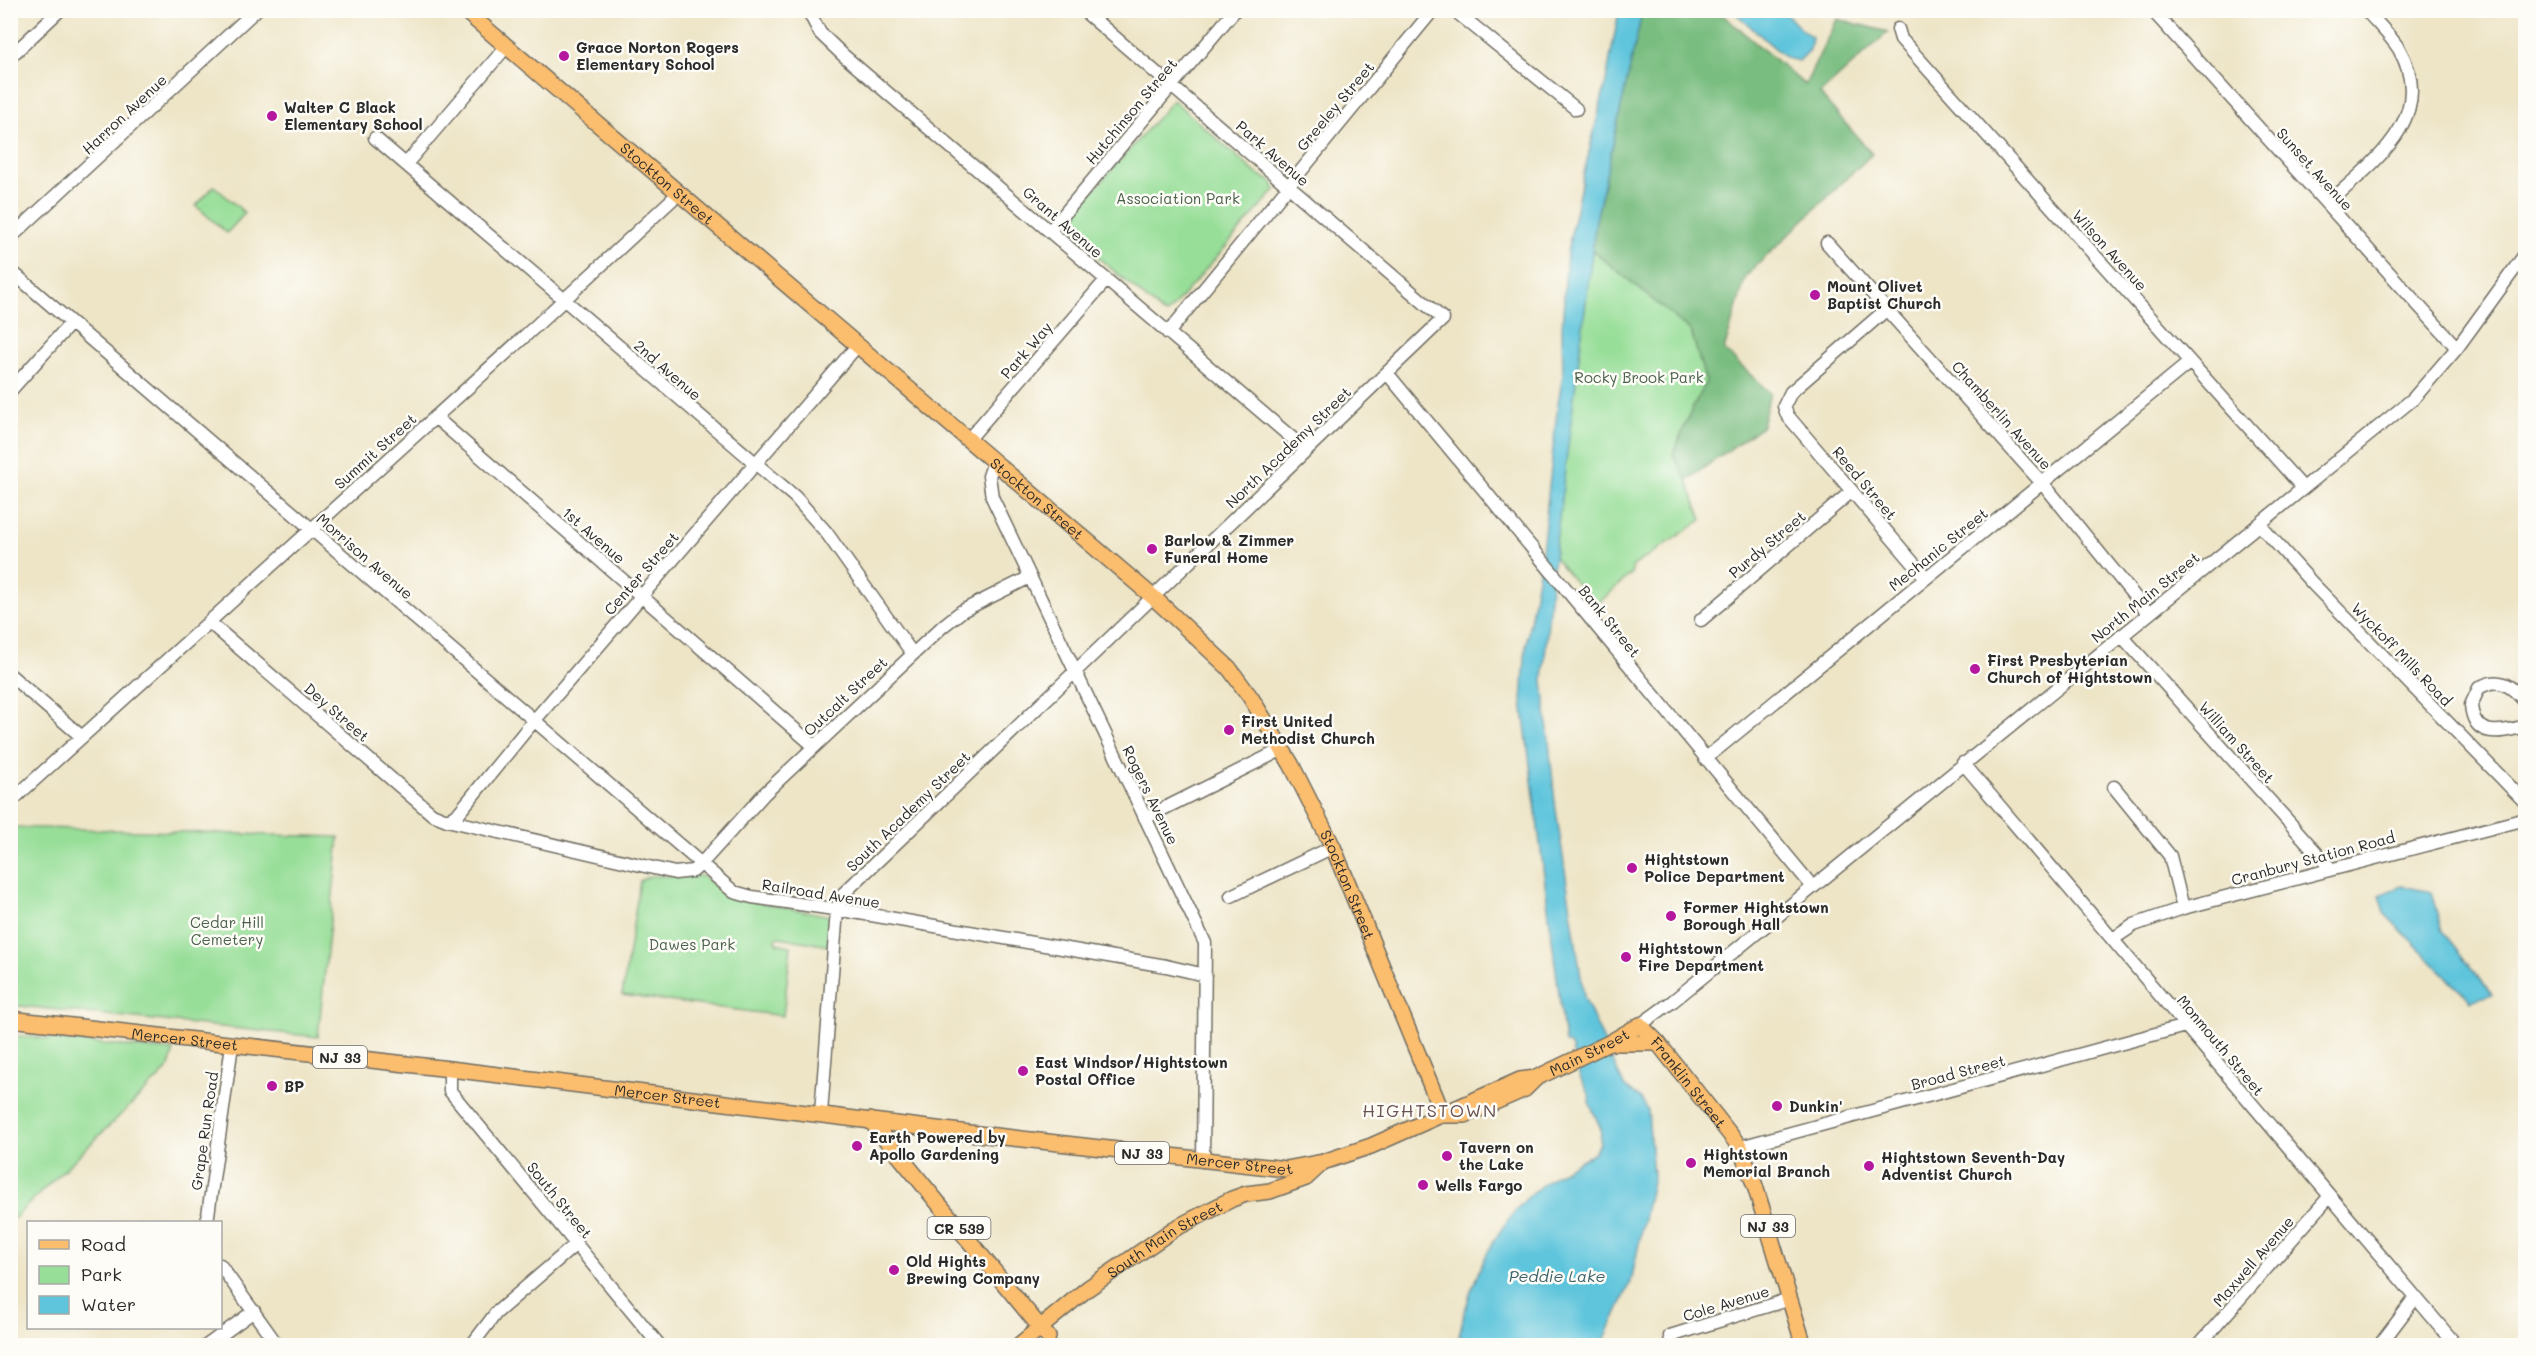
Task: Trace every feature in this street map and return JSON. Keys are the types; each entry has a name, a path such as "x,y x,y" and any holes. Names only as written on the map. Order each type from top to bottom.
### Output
{"main road":[{"name":"Stockton Street","path":"464,10 1153,597 1229,668 1283,749 1333,847 1443,1115"},
{"name":"Mercer Street","path":"10,1019 821,1113 1203,1161 1286,1169 1323,1162"},
{"name":"Main Street","path":"1323,1162 1371,1146 1520,1080 1536,1078 1609,1043 1640,1025"},
{"name":"Franklin Street","path":"1640,1025 1658,1042 1740,1147 1755,1186 1804,1346"},
{"path":"1609,1043 1658,1042"},
{"name":"CR 539","path":"870,1120 1047,1337"},
{"name":"South Main Street","path":"1018,1346 1047,1337 1087,1289 1174,1229 1239,1196 1270,1191 1306,1178 1323,1162"}],"street":[{"path":"10,57 60,10"},
{"name":"Harron Avenue","path":"10,238 256,10"},
{"name":"Grant Avenue","path":"808,10 820,33 843,55 1306,450"},
{"name":"Park Avenue","path":"1083,10 1443,319"},
{"name":"Hutchinson Street","path":"1050,231 1235,10"},
{"name":"Greeley Street","path":"1168,333 1433,10"},
{"path":"1454,10 1576,109"},
{"name":"Sunset Avenue","path":"2152,10 2457,348"},
{"path":"2327,204 2386,151 2403,126 2408,110 2410,81 2406,65 2391,38 2366,10"},
{"name":"Wilson Avenue","path":"1898,29 1901,39 2303,488"},
{"path":"406,164 506,47"},
{"name":"2nd Avenue","path":"375,138 795,497 816,520 912,653"},
{"name":"Summit Street","path":"10,802 678,194"},
{"name":"Chamberlin Avenue","path":"1827,243 2042,484 2148,613"},
{"name":"North Main Street","path":"1640,1025 2413,399 2457,348 2526,253"},
{"name":"Morrison Avenue","path":"10,270 701,864"},
{"name":"Park Way","path":"968,440 1106,280"},
{"name":"Reed Street","path":"1887,309 1791,392 1784,406 1787,415 1926,578"},
{"name":"North Academy Street","path":"1153,597 1443,319"},
{"path":"10,391 71,323"},
{"name":"Center Street","path":"447,820 457,814 534,721 857,346"},
{"name":"Mechanic Street","path":"1705,759 2190,362"},
{"name":"Bank Street","path":"1387,374 1812,886"},
{"name":"1st Avenue","path":"435,417 814,746"},
{"name":"Rogers Avenue","path":"994,462 989,476 992,497 1205,943 1203,1161"},
{"name":"Purdy Street","path":"1701,620 1852,491"},
{"name":"Wyckoff Mills Road","path":"2259,524 2525,801"},
{"name":"Outcalt Street","path":"701,864 764,794 912,653 962,611 1030,577"},
{"name":"South Academy Street","path":"821,1113 837,910 844,893 1153,597"},
{"name":"Dey Street","path":"209,622 432,814 447,820"},
{"name":"William Street","path":"2121,635 2331,869"},
{"path":"10,675 82,737"},
{"path":"2526,704 2510,686 2495,682 2486,684 2474,696 2471,705 2475,721 2481,728 2496,733 2526,726"},
{"path":"2466,742 2481,728"},
{"path":"1145,818 1283,749"},
{"name":"Monmouth Street","path":"1963,763 2457,1346"},
{"path":"2114,787 2170,856 2183,908"},
{"name":"Cranbury Station Road","path":"2113,939 2149,918 2183,908 2526,819"},
{"path":"447,820 675,873 693,871 701,864"},
{"path":"1231,896 1333,847"},
{"name":"Railroad Avenue","path":"701,864 734,892 745,896 1166,966 1205,975"},
{"name":"Broad Street","path":"1740,1147 2185,1026"},
{"name":"Grape Run Road","path":"207,1221 232,1044"},
{"name":"South Street","path":"450,1069 450,1091 660,1346"},
{"name":"Maxwell Avenue","path":"2198,1346 2330,1196"},
{"path":"471,1346 496,1313 576,1244"},
{"path":"222,1268 278,1346"},
{"path":"2379,1346 2416,1297"},
{"name":"Cole Avenue","path":"1672,1341 1790,1299"},
{"path":"206,1346 254,1311"}],"green space":[{"path":"1642,11 1718,11 1805,85 1837,19 1888,32 1820,94 1872,154 1746,276 1724,350 1770,393 1762,426 1687,480 1673,455 1689,415 1706,382 1691,331 1592,250 1596,220"},
{"name":"Association Park","path":"1173,100 1257,174 1273,182 1275,190 1167,314 1073,236 1069,226 1072,215"},
{"path":"214,186 245,213 227,233 196,206"},
{"name":"Rocky Brook Park","path":"1592,250 1691,331 1706,382 1689,415 1673,455 1687,480 1702,520 1633,566 1631,574 1595,606 1554,557"},
{"name":"Cedar Hill Cemetery","path":"11,827 339,837 318,1037 11,1005"},
{"name":"Dawes Park","path":"649,876 702,876 732,898 832,916 829,946 779,937 776,939 777,943 791,946 783,1016 622,995 640,881"},
{"path":"10,1035 174,1051 168,1069 11,1221"}],"water":[{"name":"Peddie Lake","path":"1619,11 1642,11 1642,13 1596,220 1552,574 1543,680 1555,803 1584,997 1624,1086 1640,1097 1648,1111 1653,1176 1631,1282 1602,1345 1461,1345 1463,1339 1459,1336 1470,1294 1487,1253 1498,1234 1511,1216 1542,1185 1593,1154 1600,1143 1601,1129 1589,1102 1590,1096 1579,1075 1571,1046 1565,1042 1522,701 1526,644 1541,561 1563,375 1562,329 1567,253 1605,86"},
{"path":"1733,11 1783,11 1812,37 1810,50 1799,61 1786,58"},
{"path":"2402,886 2431,892 2442,931 2492,994 2471,1001 2384,913 2379,895"}],"place":[{"name":"Grace Norton Rogers Elementary School","path":"564,56"},
{"name":"Walter C Black Elementary School","path":"272,116"},
{"name":"Mount Olivet Baptist Church","path":"1815,295"},
{"name":"Barlow & Zimmer Funeral Home","path":"1152,549"},
{"name":"First Presbyterian Church of Hightstown","path":"1975,669"},
{"name":"First United Methodist Church","path":"1229,730"},
{"name":"Hightstown Police Department","path":"1632,868"},
{"name":"Former Hightstown Borough Hall","path":"1671,916"},
{"name":"Hightstown Fire Department","path":"1626,957"},
{"name":"East Windsor/Hightstown Postal Office","path":"1023,1071"},
{"name":"BP","path":"272,1086"},
{"name":"Dunkin'","path":"1777,1106"},
{"name":"Earth Powered by Apollo Gardening","path":"857,1146"},
{"name":"Tavern on the Lake","path":"1447,1156"},
{"name":"Hightstown Memorial Branch","path":"1691,1163"},
{"name":"Hightstown Seventh-Day Adventist Church","path":"1869,1166"},
{"name":"Wells Fargo","path":"1423,1185"},
{"name":"Old Hights Brewing Company","path":"894,1270"}],"district":[{"name":"HIGHTSTOWN","path":"1430,1110"}]}
